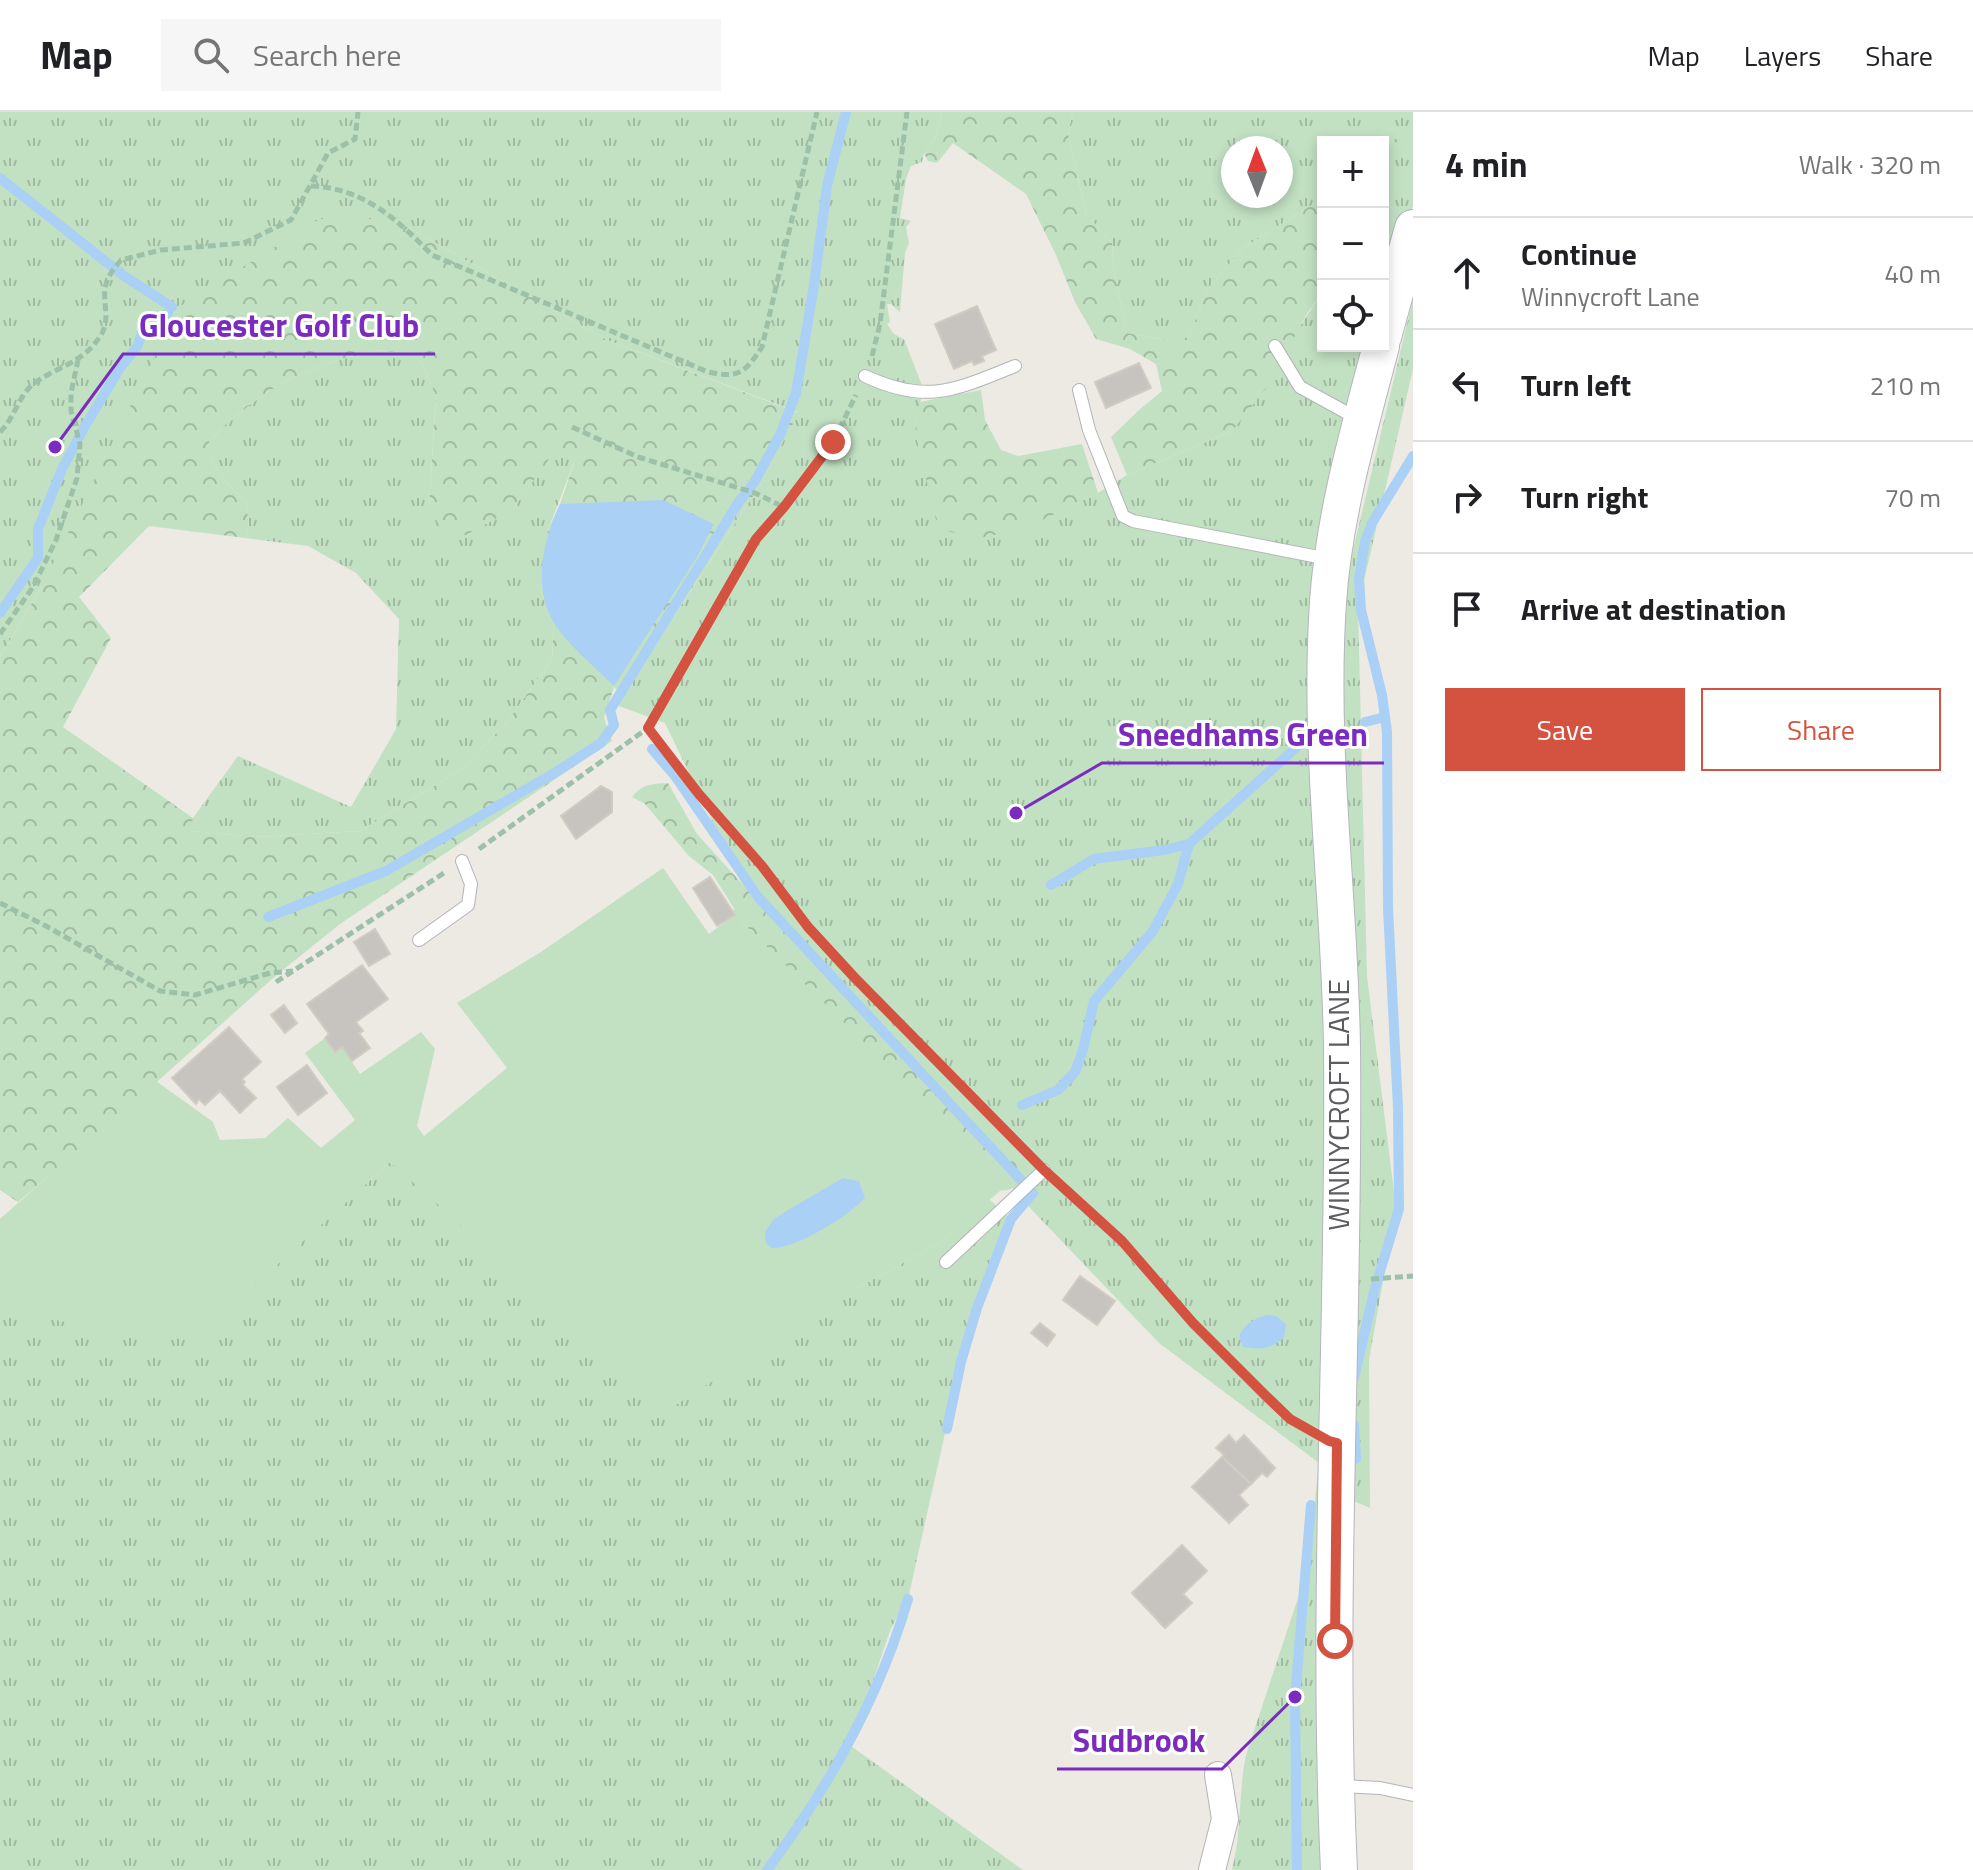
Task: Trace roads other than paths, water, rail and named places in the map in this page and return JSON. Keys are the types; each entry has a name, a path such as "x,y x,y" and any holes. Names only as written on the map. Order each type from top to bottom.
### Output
{"street":[{"path":"1389,315 1413,228"},
{"name":"WINNYCROFT LANE","path":"1339,1870 1335,1786 1342,1045 1325,724 1326,646 1332,560 1361,421 1379,352"},
{"path":"1212,1870 1225,1819 1218,1775"}],"lane":[{"path":"1275,346 1300,387 1361,421"},
{"path":"865,376 903,392 921,394 959,387 1015,366"},
{"path":"1079,390 1089,430 1123,516 1133,521 1332,560"},
{"path":"419,940 468,905 471,884 462,861"},
{"path":"946,1262 1044,1170"},
{"path":"1335,1786 1380,1788 1413,1795"}],"water":[{"path":"663,500 714,524 697,557 614,686 566,639 547,609 542,579 545,548 560,504"},
{"path":"843,1178 859,1181 865,1198 857,1206 821,1230 794,1243 771,1248 766,1243 765,1232 773,1220"},
{"path":"1267,1315 1276,1316 1286,1324 1284,1338 1265,1348 1243,1347 1239,1337 1246,1325"}],"waterway":[{"path":"268,917 386,871 556,772 601,743 614,725 610,710 738,503 755,481 780,435 796,393 827,186 846,112"},
{"path":"0,178 124,276 172,307"},
{"path":"0,613 38,558 38,529 62,469 85,426 120,368 137,347 144,328 168,313"},
{"path":"1354,1378 1375,1288 1399,1209 1398,1108 1388,908 1387,732 1382,695 1361,610 1359,578 1365,541 1372,523 1413,456"},
{"path":"1365,722 1385,717"},
{"path":"1051,885 1094,859 1189,844 1300,744 1317,735"},
{"path":"652,749 675,776 758,897 1033,1193 1011,1219 977,1308 961,1362 947,1429"},
{"path":"1022,1105 1058,1090 1075,1072 1094,1001 1153,931 1178,884 1189,844"},
{"path":"1354,1425 1356,1459"},
{"path":"1297,1870 1295,1697 1311,1505"},
{"path":"767,1870 811,1807 850,1741 882,1672 908,1599"}],"place":[{"name":"Gloucester Golf Club","path":"55,447"},
{"name":"Sneedhams Green","path":"1016,813"},
{"name":"Sudbrook","path":"1295,1697"}]}
